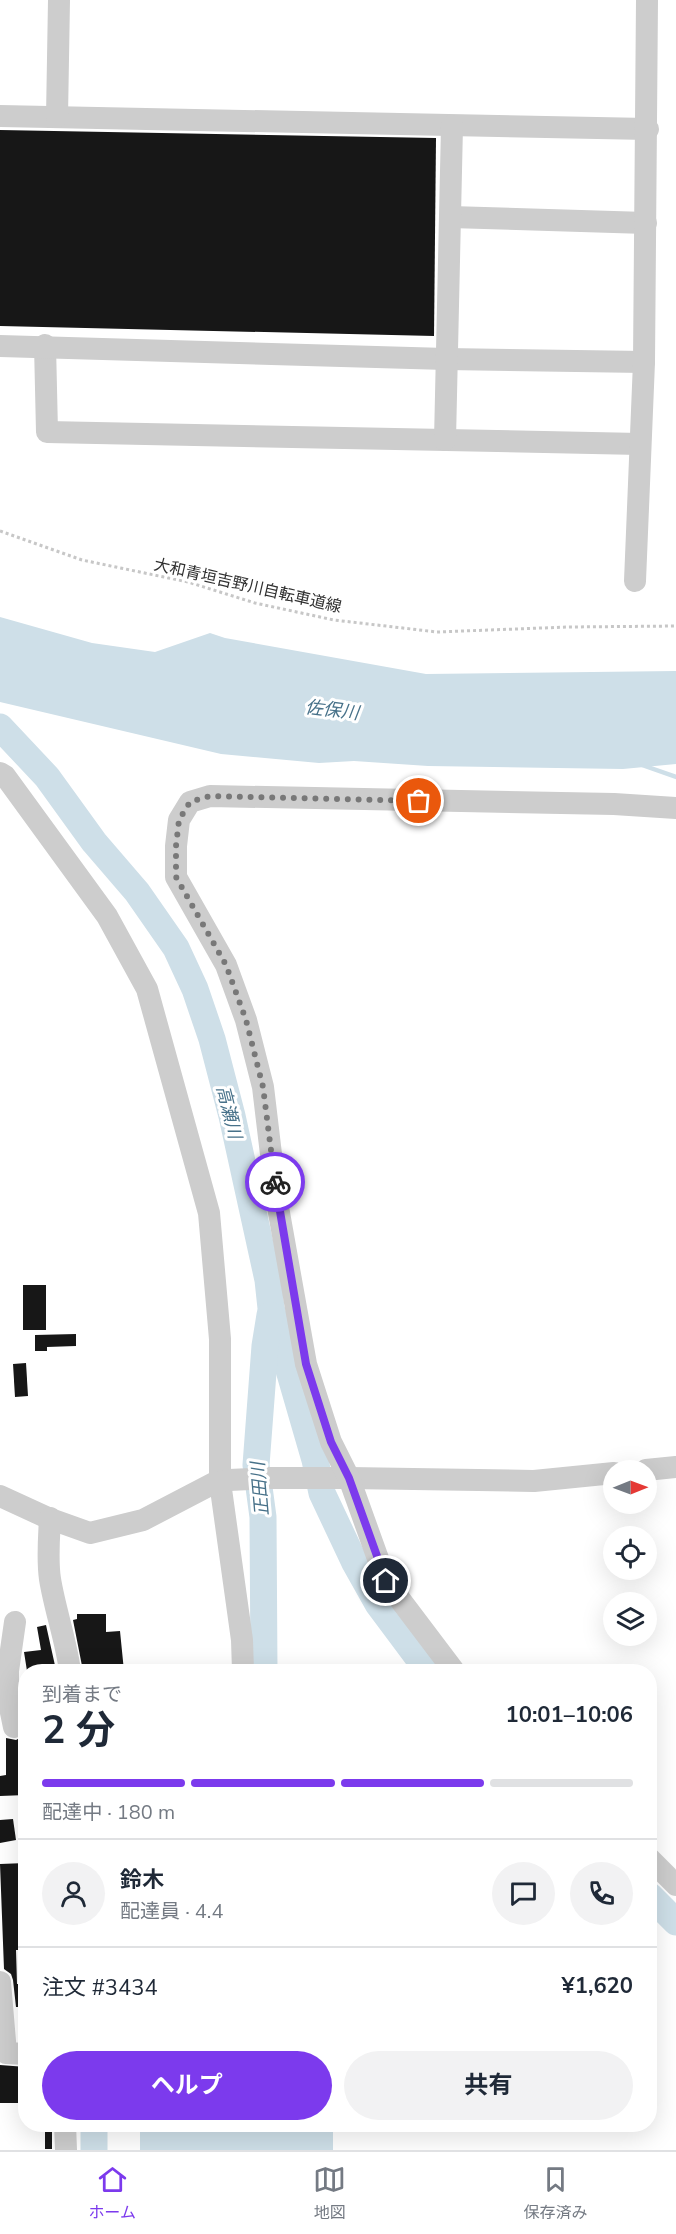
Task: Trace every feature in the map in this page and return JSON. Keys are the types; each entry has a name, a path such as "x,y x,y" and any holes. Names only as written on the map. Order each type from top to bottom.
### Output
{"street":[{"path":"57,117 59,0"},
{"path":"635,580 644,362 648,129 647,0"},
{"path":"0,116 648,129"},
{"path":"444,440 452,126"},
{"path":"450,217 646,223"},
{"path":"0,346 45,345 446,359 644,362"},
{"path":"45,345 47,432 640,444"},
{"path":"0,773 5,776 107,916 147,989 209,1213 220,1339 220,1482 242,1640 243,1664"},
{"path":"449,1664 386,1581 331,1442 306,1364 276,1196 263,1087 246,1020 226,965 176,877 179,820 190,802 210,796 614,804 676,808"},
{"path":"657,1469 676,1467"},
{"path":"0,1496 90,1533 143,1520 220,1482 269,1478 534,1481 603,1474"},
{"path":"50,1518 48,1553 50,1579 69,1664"},
{"path":"13,1727 8,1698 8,1680 15,1622"},
{"path":"657,1866 676,1886"},
{"path":"0,1990 6,2053 18,2054"},
{"path":"65,2132 66,2150"}],"path":[{"name":"大和青垣吉野川自転車道線","path":"0,531 82,560 188,582 255,603 334,620 437,633 568,627 676,626"}],"water":[{"name":"佐保川","path":"0,617 92,643 155,652 210,633 225,638 426,674 676,671 676,764 623,769 428,766 354,761 319,763 221,754 0,702"},
{"path":"140,2132 333,2132 333,2150 140,2150"}],"building":[{"path":"0,130 436,138 434,336 0,326"},
{"path":"23,1285 46,1285 46,1330 23,1330"},
{"path":"76,1334 76,1346 47,1347 47,1351 35,1351 35,1335"},
{"path":"26,1363 28,1396 15,1397 13,1364"},
{"path":"77,1614 106,1614 106,1632 120,1631 123,1664 82,1664 73,1620 77,1619"},
{"path":"46,1625 55,1664 26,1664 24,1652 41,1650 37,1627"},
{"path":"6,1738 18,1739 18,1795 0,1796 0,1776 6,1775"},
{"path":"13,1819 16,1840 0,1843 0,1820"},
{"path":"18,1863 18,1950 16,1950 18,2007 16,2007 11,1974 4,1969 0,1864"},
{"path":"0,2065 18,2066 18,2103 0,2103"},
{"path":"45,2132 52,2132 52,2149 45,2149"}],"waterway":[{"name":"高瀬川","path":"0,727 47,777 94,842 137,892 176,948 195,989 212,1039 232,1116 268,1280 271,1308 315,1460 322,1493 355,1563 378,1604 423,1664"},
{"path":"642,765 676,777"},
{"name":"正田川","path":"264,1664 263,1517 256,1465 265,1346 270,1315"},
{"name":"高瀬川","path":"657,1903 676,1922"},
{"name":"正田川","path":"94,2132 94,2150"}],"way so far":[{"path":"275,1182 263,1087 246,1020 226,965 176,877 179,820 190,802 210,796 419,801"}],"route":[{"path":"275,1182 306,1364 331,1442 349,1478 386,1581"}]}
